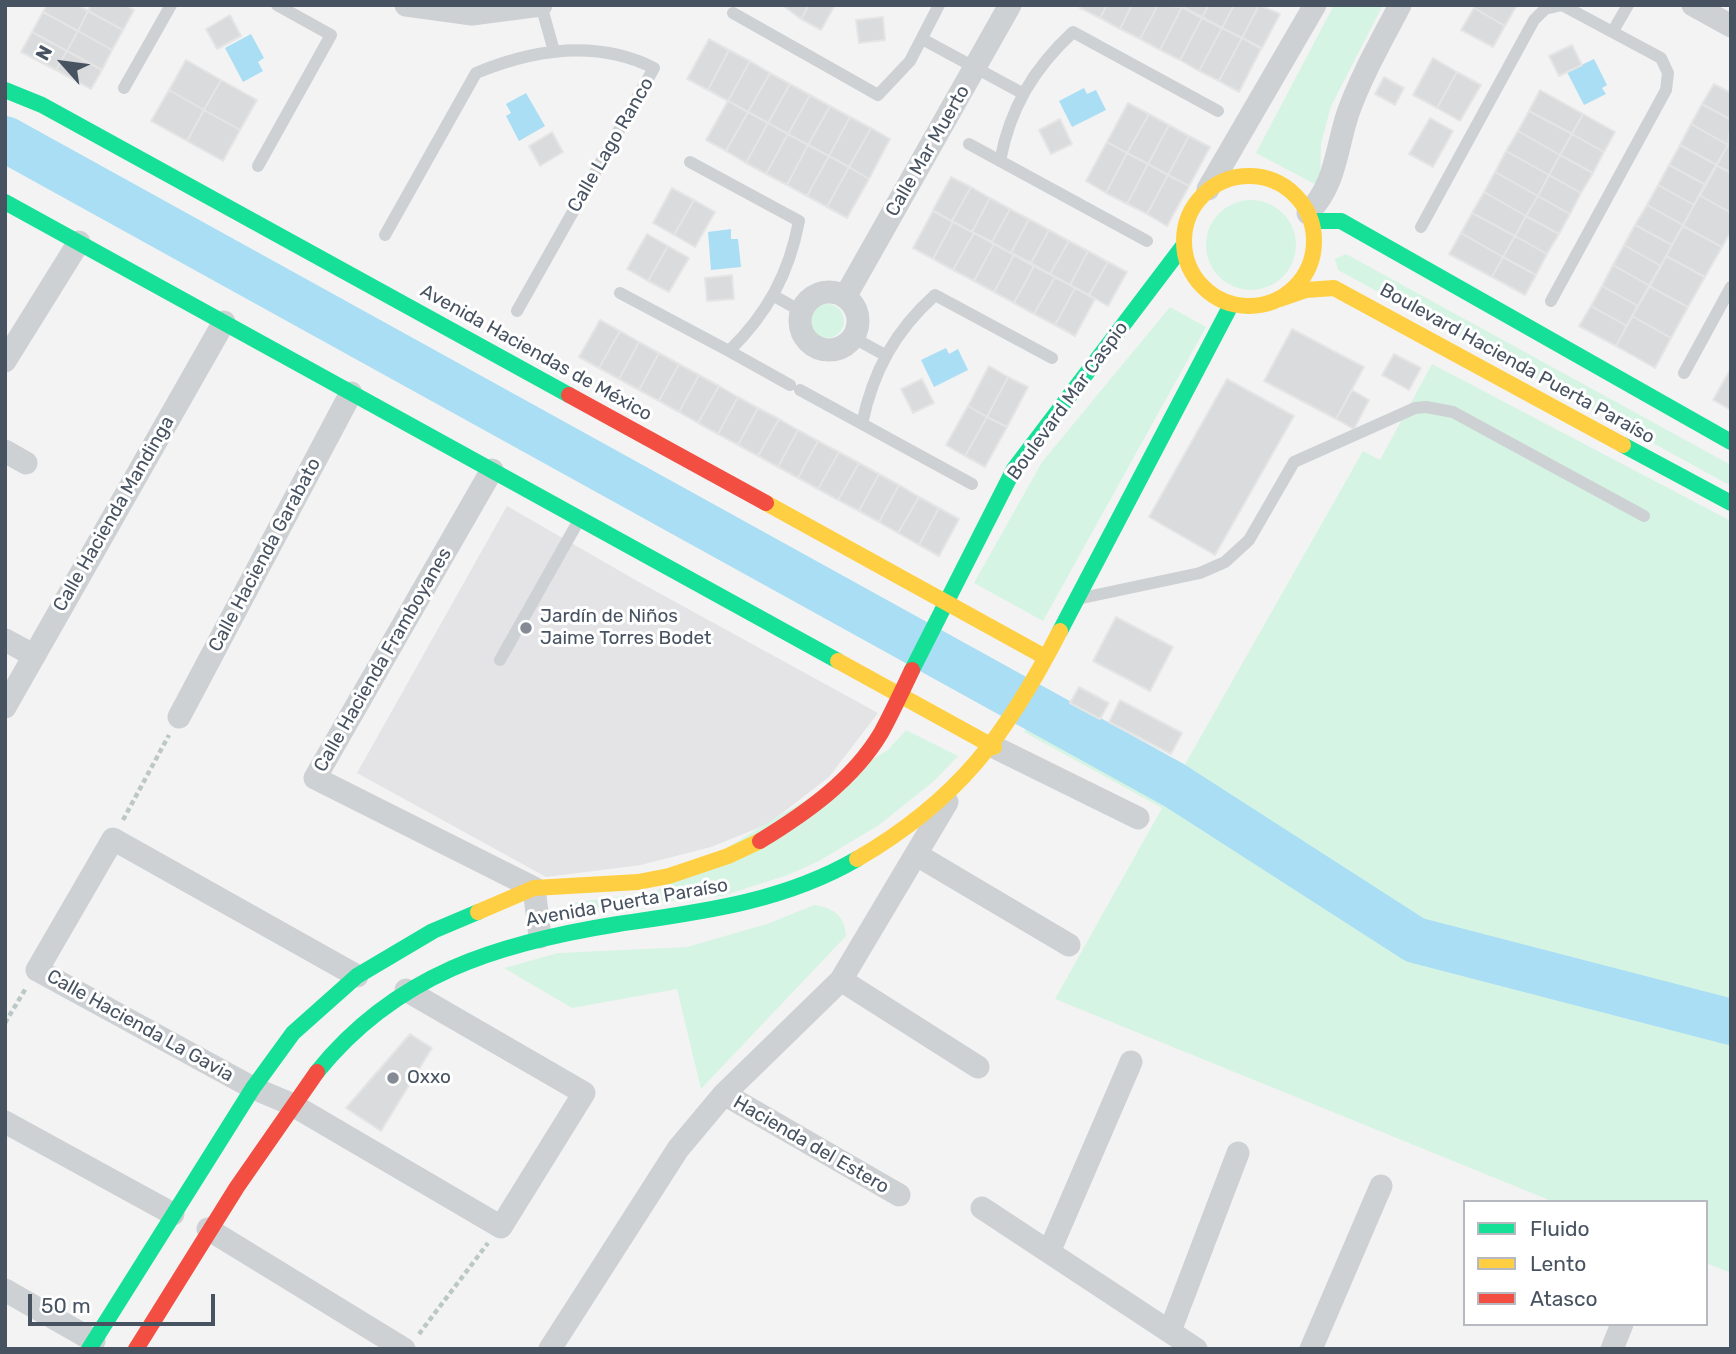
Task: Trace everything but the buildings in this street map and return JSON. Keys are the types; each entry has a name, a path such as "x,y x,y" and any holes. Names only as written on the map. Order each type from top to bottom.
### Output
{"street":[{"path":"406,5 472,13 541,5"},
{"name":"Calle Mar Muerto","path":"845,297 1010,5"},
{"path":"1209,189 1235,177 1264,177 1290,190 1310,217 1314,251 1303,279 1280,299 1256,307 1231,304 1207,292 1191,272 1183,246 1189,214 1209,189 1315,5"},
{"path":"1310,217 1322,199 1336,163 1348,113 1400,5"},
{"path":"1693,5 1731,26"},
{"name":"Avenida Haciendas de México","path":"5,90 55,112 1045,657"},
{"path":"5,202 900,695 1000,737 1138,818"},
{"name":"Boulevard Hacienda Puerta Paraíso","path":"1310,217 1341,221 1731,442"},
{"path":"5,361 79,242"},
{"name":"Boulevard Mar Caspio","path":"909,677 1014,469 1183,246"},
{"name":"Boulevard Hacienda Puerta Paraíso","path":"1280,299 1306,289 1334,288 1731,503"},
{"path":"822,293 845,297 858,319 852,337 831,350 815,347 801,331 801,311 806,303 822,293"},
{"path":"1000,737 1231,304"},
{"name":"Calle Hacienda Mandinga","path":"5,707 224,322"},
{"name":"Calle Hacienda Garabato","path":"179,717 351,393"},
{"path":"5,452 26,463"},
{"name":"Calle Hacienda Framboyanes","path":"492,470 315,778 534,888"},
{"path":"5,640 33,655"},
{"name":"Avenida Puerta Paraíso","path":"91,1345 253,1088 293,1033 357,976 433,931 534,888 606,885 668,876 709,863 762,840 823,798 851,773 880,734 909,677"},
{"name":"Avenida Puerta Paraíso","path":"136,1349 208,1229 291,1104 348,1035 406,990 476,956 540,937 751,902 820,878 852,862 911,824 955,788 1000,737"},
{"path":"550,1349 678,1149 724,1094 841,980 955,788"},
{"path":"113,839 357,976"},
{"name":"Calle Hacienda La Gavia","path":"113,839 37,970 253,1088 291,1104 501,1227"},
{"path":"917,855 1069,945"},
{"path":"534,888 540,937"},
{"path":"841,980 978,1067"},
{"path":"406,990 584,1093 501,1227"},
{"path":"1049,1252 1131,1062"},
{"name":"Hacienda del Estero","path":"724,1094 899,1195"},
{"path":"5,1122 173,1214"},
{"path":"1170,1331 1238,1153"},
{"path":"1311,1349 1381,1186"},
{"path":"982,1208 1196,1349"},
{"path":"208,1229 410,1344"},
{"path":"5,1290 91,1345"},
{"path":"1612,1349 1621,1326"}],"lane":[{"path":"124,88 171,5"},
{"path":"258,166 331,35 277,5"},
{"path":"541,5 554,51"},
{"path":"733,13 878,95 910,61 924,40 939,5"},
{"path":"1421,227 1539,14 1545,9 1562,5 1661,58 1668,73 1668,82 1551,301"},
{"path":"1613,31 1628,5"},
{"path":"1000,161 1004,138 1022,93 1053,50 1073,32 1218,111"},
{"path":"924,40 1022,93"},
{"name":"Calle Lago Ranco","path":"385,235 476,73 514,59 554,51 607,51 654,68 517,311"},
{"path":"969,144 1147,241"},
{"path":"690,162 799,221 794,247 774,296 760,317 729,351"},
{"path":"1684,373 1731,287"},
{"path":"620,293 972,484"},
{"path":"862,424 874,379 885,355 915,312 935,295 1052,358"},
{"path":"774,296 801,311"},
{"path":"852,337 885,355"},
{"path":"1075,600 1200,573 1225,562 1249,540 1294,462 1415,408 1426,407 1453,412 1644,516"},
{"path":"500,660 580,519"}],"path":[{"path":"113,839 179,717"},
{"path":"5,1023 37,970"},
{"path":"410,1344 501,1227"}],"shaded area":[{"path":"507,506 878,713 829,777 768,824 711,847 641,865 546,877 357,773"}],"green space":[{"path":"1334,5 1383,5 1331,106 1321,144 1320,187 1256,153"},
{"path":"1242,200 1260,200 1276,207 1289,220 1296,236 1296,254 1289,270 1276,283 1260,290 1242,290 1226,283 1213,270 1206,254 1206,236 1213,220 1226,207"},
{"path":"1346,254 1731,465 1731,486 1338,270 1335,259"},
{"path":"827,304 839,309 844,321 839,333 827,338 815,333 810,321 815,309"},
{"path":"1170,307 1206,327 1043,621 974,583 1042,462"},
{"path":"1432,364 1731,521 1731,1273 1708,1264 1708,1200 1549,1200 1055,999 1162,808 1024,732 1076,634 1045,693 1184,766 1363,451 1380,460"},
{"path":"906,730 958,756 934,781 879,825 819,861 788,875 722,896 564,911 577,902 654,892 888,750"},
{"path":"814,905 837,914 841,918 846,936 701,1089 677,989 572,1008 504,968 558,953 687,947 770,923"}],"water":[{"path":"251,34 264,58 258,62 263,71 243,82 225,48"},
{"path":"1594,59 1607,85 1602,88 1606,94 1584,105 1567,72"},
{"path":"1084,88 1087,94 1096,90 1106,110 1072,127 1059,101"},
{"path":"526,93 545,126 519,141 506,116 511,113 506,104"},
{"path":"731,229 731,239 738,239 741,267 711,270 708,232"},
{"path":"946,348 949,354 958,349 968,370 934,387 921,360"}],"waterway":[{"path":"5,139 1174,785 1415,940 1731,1022"}],"traffic: fast":[{"path":"5,90 42,105 569,395"},
{"path":"5,202 838,661"},
{"path":"1312,221 1341,221 1731,442"},
{"path":"912,670 1014,469 1183,246"},
{"path":"1060,631 1231,305"},
{"path":"1623,445 1731,503"},
{"path":"317,1072 348,1038 380,1010 415,987 452,968 531,941 680,915 771,895 829,874 857,859"},
{"path":"89,1349 253,1088 293,1033 357,976 433,931 478,912"}],"traffic: slow":[{"path":"1249,176 1274,181 1295,195 1309,216 1314,241 1309,266 1295,287 1274,301 1249,306 1224,301 1203,287 1189,266 1184,241 1189,216 1203,195 1224,181 1249,176"},
{"path":"1280,299 1306,290 1334,288 1623,445"},
{"path":"766,503 1045,657"},
{"path":"857,859 924,813 977,762 1020,702 1060,631"},
{"path":"838,661 994,747"},
{"path":"478,912 534,888 638,882 669,876 728,856 760,841"}],"traffic: jam":[{"path":"569,395 766,503"},
{"path":"760,841 811,807 857,766 881,733 912,670"},
{"path":"136,1349 237,1187 317,1072"}],"place":[{"name":"Jardín de Niños Jaime Torres Bodet","path":"526,628"},
{"name":"Oxxo","path":"393,1078"}]}
